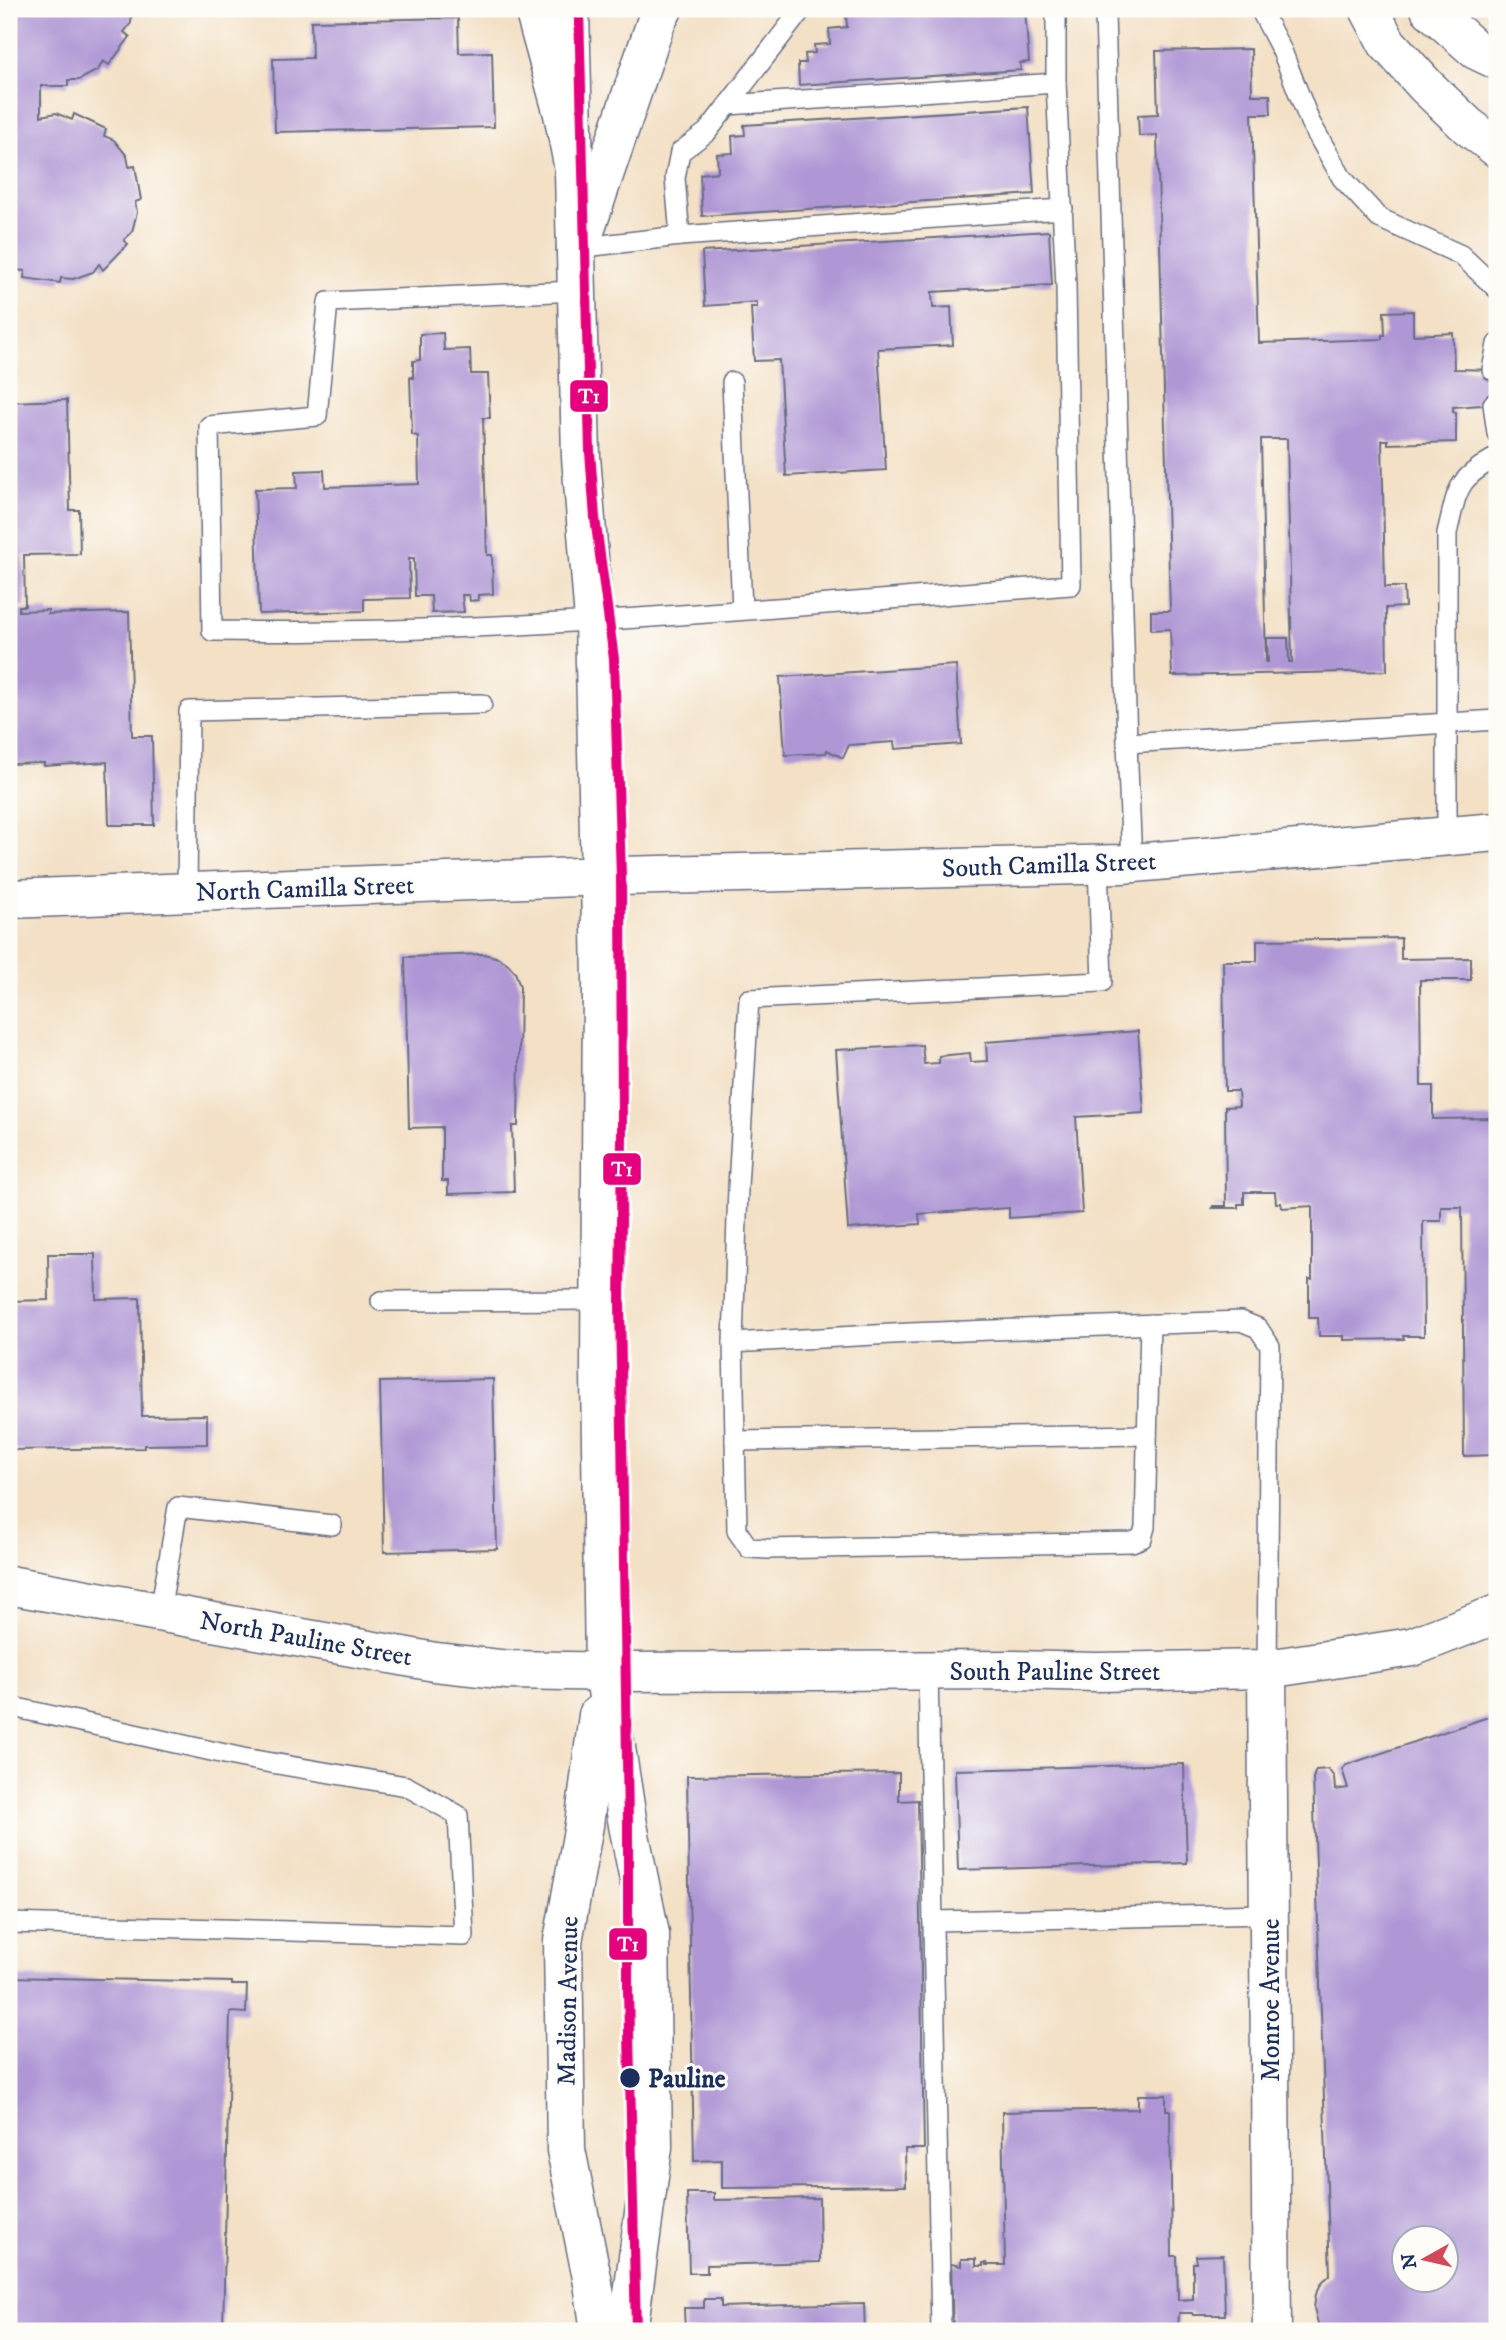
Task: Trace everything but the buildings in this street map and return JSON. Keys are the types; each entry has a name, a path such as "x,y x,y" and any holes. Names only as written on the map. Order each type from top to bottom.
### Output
{"main road":[{"path":"534,9 563,114 573,164"},
{"name":"Madison Avenue","path":"570,9 581,457 594,620 603,980 601,1300 604,1671 584,1825 563,1941 566,2150 600,2331"},
{"path":"576,248 585,231 656,22 663,9"},
{"path":"1369,9 1387,43 1418,77 1468,126 1497,148"},
{"path":"1430,9 1476,50 1497,60"},
{"name":"South Camilla Street","path":"600,877 1115,864 1497,832"},
{"name":"North Camilla Street","path":"9,899 600,877"},
{"name":"North Pauline Street","path":"9,1585 435,1662 508,1670 604,1671"},
{"name":"South Pauline Street","path":"604,1671 1096,1672 1267,1669 1412,1647 1497,1614"},
{"name":"Monroe Avenue","path":"1267,1669 1272,2331"},
{"name":"Madison Avenue","path":"604,1671 628,1825 650,1934 653,2147 628,2331"}],"lane":[{"path":"680,236 675,178 680,152 707,132 802,9"},
{"path":"576,291 328,302 317,416 209,426 212,631 284,632 473,627 1071,585 1056,9"},
{"path":"1109,9 1105,14 1126,743 1102,982 749,999 738,1187 733,1343 737,1531 749,1548 1132,1542 1142,1538 1145,1527 1150,1324"},
{"path":"1260,9 1282,51 1310,122 1342,177 1379,218 1461,254 1497,289"},
{"path":"728,105 1056,83"},
{"path":"576,248 680,236 1063,209"},
{"path":"1492,370 1497,344"},
{"path":"732,382 743,609"},
{"path":"1493,404 1497,433"},
{"path":"1447,835 1447,533 1458,486 1497,457"},
{"path":"187,892 189,711 482,704"},
{"path":"1126,743 1497,720"},
{"path":"381,1301 601,1300"},
{"path":"733,1343 910,1333 1241,1321 1258,1328 1270,1346 1267,1669"},
{"path":"735,1441 1147,1435"},
{"path":"160,1611 178,1507 331,1525"},
{"path":"928,1670 941,2331"},
{"path":"9,1708 243,1758 406,1786 457,1815 464,1936 9,1923"},
{"path":"933,1921 1269,1914"}],"transit line":[{"name":"T1","path":"579,9 590,452 595,518 614,659 621,877 620,1302 628,1991 636,2331"}],"place":[{"name":"Pauline","path":"630,2078"}]}
